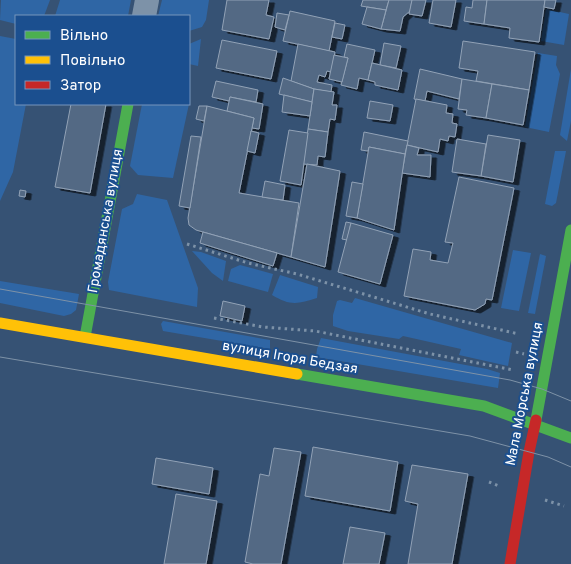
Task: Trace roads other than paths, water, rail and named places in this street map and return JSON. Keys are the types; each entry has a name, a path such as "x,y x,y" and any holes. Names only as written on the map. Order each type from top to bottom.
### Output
{"street":[{"path":"144,15 147,0"},
{"name":"Громадянська вулиця","path":"85,337 128,105"},
{"name":"Мала Морська вулиця","path":"510,564 571,230"},
{"name":"вулиця Ігоря Бедзая","path":"0,323 484,406 571,438"}],"tram line":[{"path":"0,289 510,380 542,389 571,401"},
{"path":"0,357 470,436 548,457 571,467"}]}
